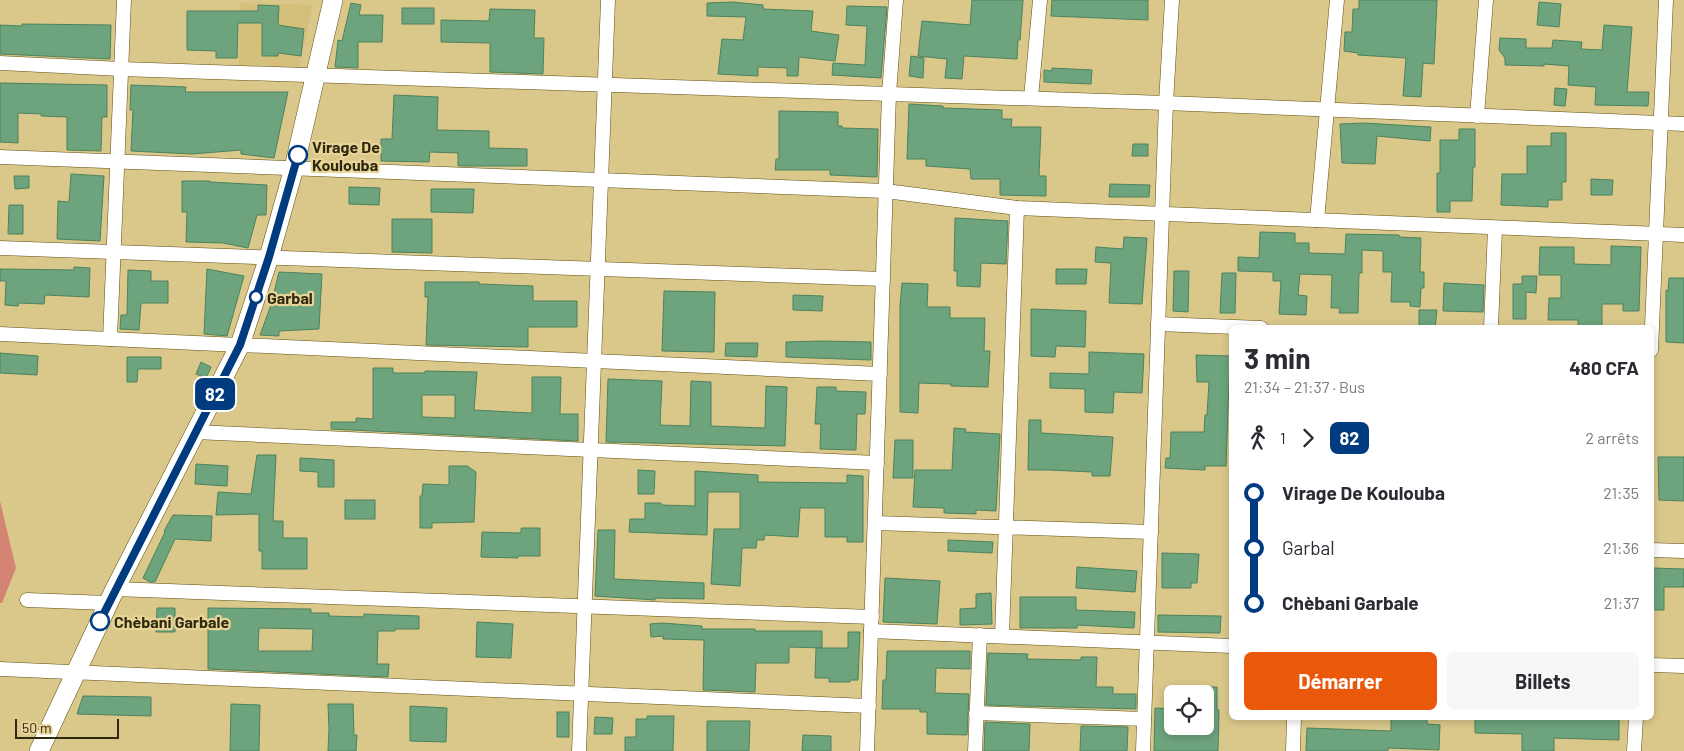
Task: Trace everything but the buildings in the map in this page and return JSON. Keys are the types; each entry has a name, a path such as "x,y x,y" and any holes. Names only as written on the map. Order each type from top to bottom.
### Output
{"main road":[{"path":"38,751 112,596 240,345 269,257 294,168 332,0"}],"street":[{"path":"110,339 124,0"},
{"path":"579,751 608,0"},
{"path":"867,751 889,94 896,0"},
{"path":"1031,98 1040,0"},
{"path":"1143,751 1166,103 1172,0"},
{"path":"1317,220 1337,0"},
{"path":"1476,116 1486,0"},
{"path":"1652,325 1666,0"},
{"path":"0,63 316,76 1031,98 1684,124"},
{"path":"0,157 886,191 1017,208 1684,235"},
{"path":"1002,636 1017,208"},
{"path":"1492,325 1495,228"},
{"path":"0,248 883,279"},
{"path":"1158,324 1229,327"},
{"path":"0,334 880,374"},
{"path":"195,432 877,463"},
{"path":"875,523 1151,532"},
{"path":"1654,550 1684,551"},
{"path":"28,600 112,596 584,606 871,624 980,635 1229,646"},
{"path":"974,751 980,635"},
{"path":"1654,665 1684,666"},
{"path":"0,669 869,706"},
{"path":"976,713 1144,719"},
{"path":"1293,751 1294,720"},
{"path":"1634,751 1636,720"}],"shaded area":[{"path":"241,3 313,5 299,67 238,65"},
{"path":"0,501 16,568 2,603 0,603"}],"bus line":[{"name":"82","path":"100,621 240,345 269,257 298,155"}],"place":[{"name":"Virage De Koulouba","path":"298,155"},
{"name":"Garbal","path":"256,297"},
{"name":"Chèbani Garbale","path":"100,621"}]}
